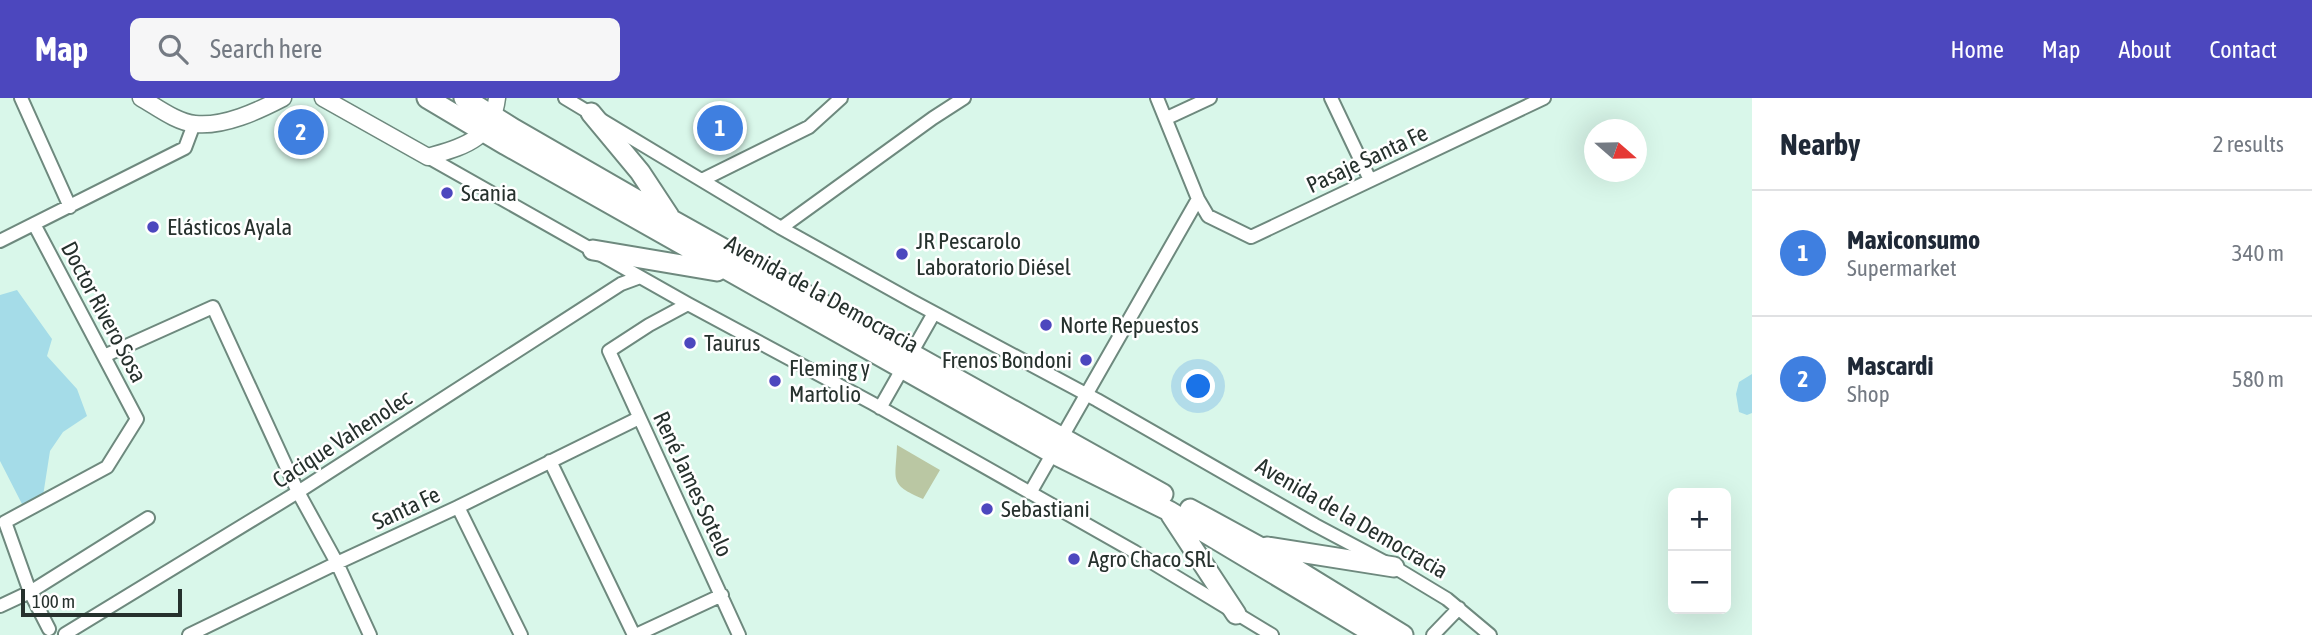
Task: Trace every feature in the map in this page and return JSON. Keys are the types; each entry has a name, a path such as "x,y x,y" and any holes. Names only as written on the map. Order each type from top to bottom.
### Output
{"highway":[{"name":"Avenida de la Democracia","path":"427,98 492,115 748,281 906,361"},
{"name":"Avenida de la Democracia","path":"464,98 672,219 906,361 1169,511 1376,635"},
{"path":"591,113 640,172 672,219"},
{"path":"593,250 691,265 748,281"},
{"name":"Avenida de la Democracia","path":"1058,447 1258,546 1404,635"},
{"path":"1169,511 1236,614"},
{"path":"1258,546 1394,567"}],"main road":[{"path":"141,98 170,115 194,124 221,123 283,98"},
{"path":"323,98 428,157 467,145 492,115"}],"street":[{"path":"21,98 70,207"},
{"name":"Avenida de la Democracia","path":"565,98 781,228 1394,567 1459,608 1490,635"},
{"path":"702,180 809,127 842,98"},
{"path":"781,228 964,98"},
{"path":"1030,493 1198,200 1157,98"},
{"path":"1167,118 1210,98"},
{"path":"1331,98 1370,180"},
{"name":"Pasaje Santa Fe","path":"1198,200 1208,216 1251,237 1544,98"},
{"path":"0,242 185,148 194,124"},
{"path":"428,157 1135,552 1272,635"},
{"name":"Doctor Rivero Sosa","path":"30,592 5,522 107,467 137,419 34,224"},
{"name":"Cacique Vahenolec","path":"65,635 298,492 621,284 640,277"},
{"name":"René James Sotelo","path":"688,304 609,351 739,635"},
{"path":"104,356 213,307 298,492 337,563 370,635"},
{"path":"880,408 934,313"},
{"name":"Santa Fe","path":"189,635 211,630 337,563 639,418"},
{"path":"550,461 635,635 722,595"},
{"path":"458,507 521,635"},
{"path":"0,606 30,592 148,519"},
{"path":"30,592 47,632 55,627 61,629 65,635"},
{"path":"1433,635 1459,608"}],"green space":[{"path":"897,445 940,470 923,499 899,485 896,474"}],"water":[{"path":"17,290 52,339 47,356 77,389 87,416 63,432 50,451 43,496 22,504 0,461 0,295"},
{"path":"1752,374 1752,413 1747,415 1739,412 1736,394 1739,382"}],"place":[{"name":"Maxiconsumo","path":"720,128"},
{"name":"Mascardi","path":"301,132"},
{"name":"Scania","path":"447,193"},
{"name":"Elásticos Ayala","path":"153,227"},
{"name":"JR Pescarolo Laboratorio Diésel","path":"902,254"},
{"name":"Norte Repuestos","path":"1046,325"},
{"name":"Taurus","path":"690,343"},
{"name":"Frenos Bondoni","path":"1086,360"},
{"name":"Fleming y Martolio","path":"775,381"},
{"name":"Sebastiani","path":"987,509"},
{"name":"Agro Chaco SRL","path":"1074,559"}]}
